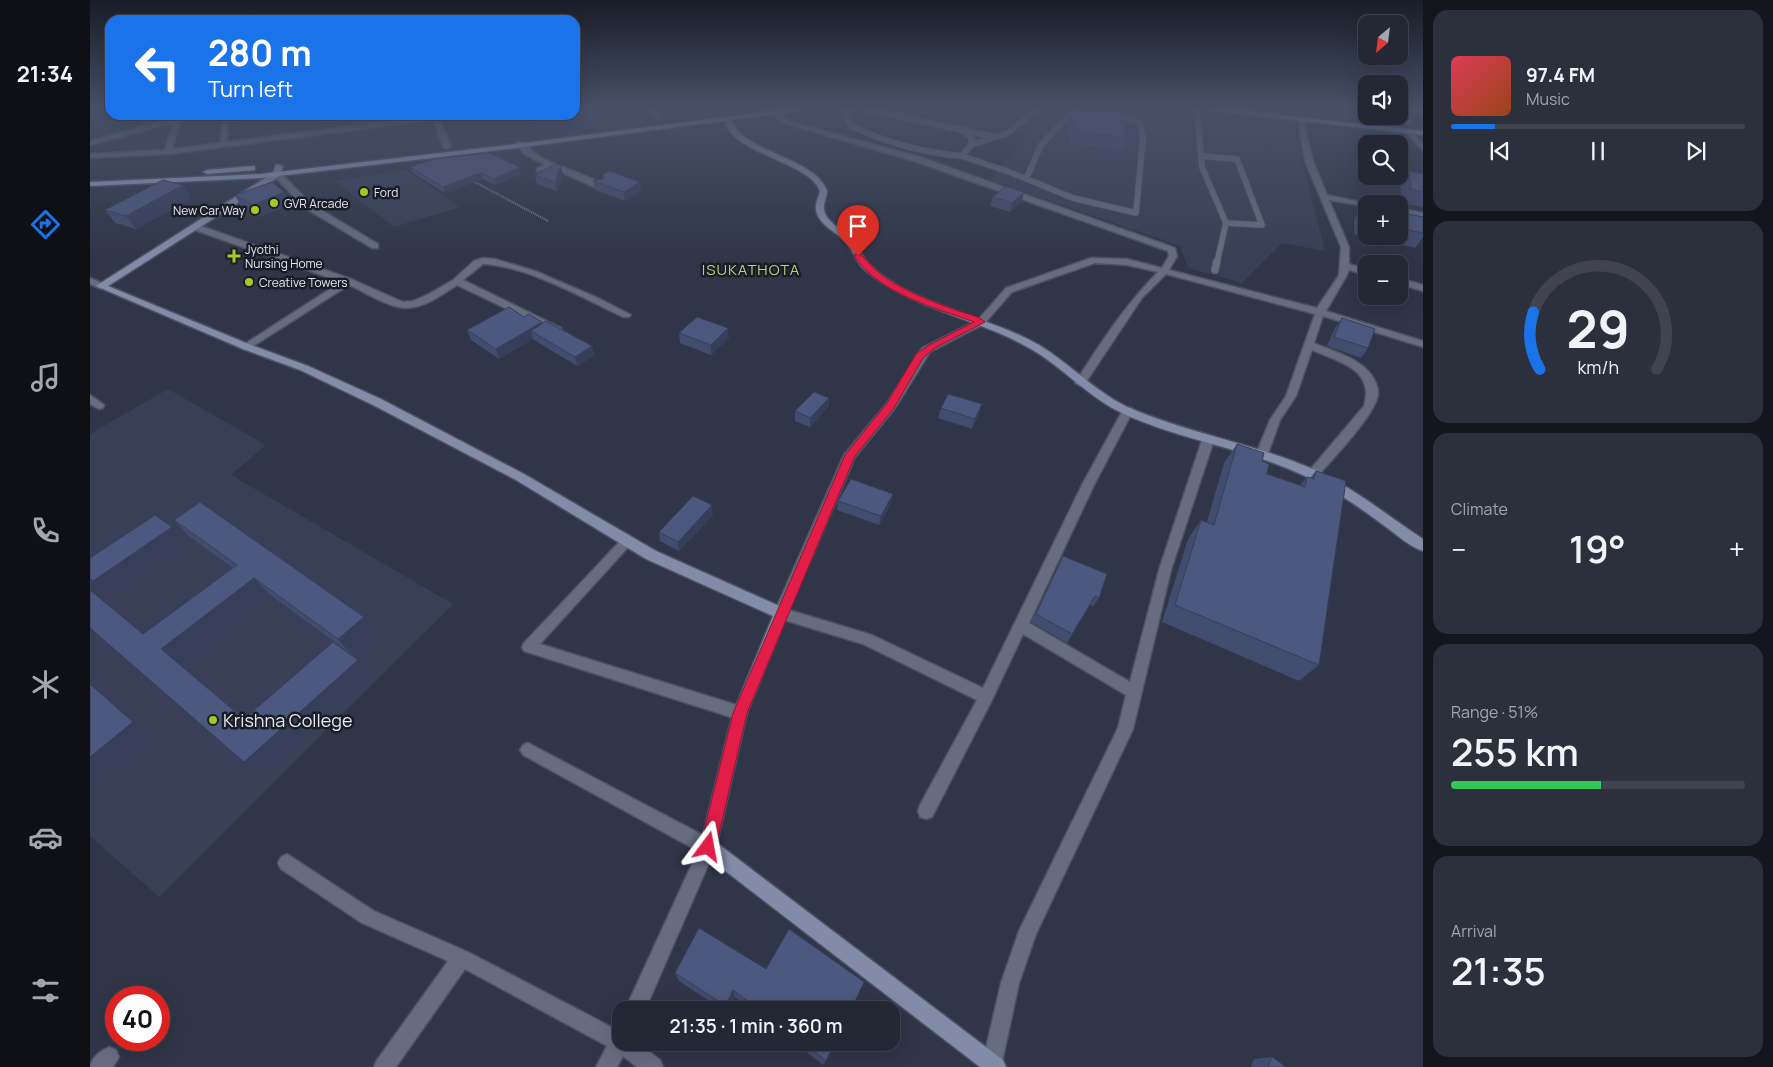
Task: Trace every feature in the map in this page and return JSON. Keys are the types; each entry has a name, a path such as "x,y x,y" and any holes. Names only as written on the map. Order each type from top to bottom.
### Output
{"main road":[{"path":"90,184 152,185 227,179 360,159"},
{"path":"90,176 278,170 383,159"}],"street":[{"path":"540,159 600,186"},
{"path":"780,159 818,181 824,188 824,196 820,206 821,214 852,243 866,267 888,283 920,299 1023,340 1052,359 1080,383 1099,396 1128,411 1208,440 1262,454 1313,474 1350,496 1423,546"},
{"path":"916,159 1172,250 1174,253 1164,271 1139,296 1080,383"},
{"path":"1262,454 1275,420 1291,396 1320,312 1343,275 1345,266 1345,247 1309,159"},
{"path":"540,170 551,165"},
{"path":"94,286 195,227 278,170 308,206 375,246"},
{"path":"1324,197 1358,203"},
{"path":"1408,212 1423,215"},
{"path":"195,227 348,281 401,305 409,306 457,280 481,261 490,261 544,279 626,315"},
{"path":"639,1001 708,847 740,713 781,613 850,455 891,405 920,356 932,346 981,322 1009,290 1094,260 1126,262 1164,271 1320,312 1423,344"},
{"path":"1345,266 1358,270"},
{"path":"457,280 566,334"},
{"path":"247,347 348,281"},
{"path":"1408,284 1423,288"},
{"path":"94,286 304,368 377,402 520,477 651,555 781,613 868,639 986,697"},
{"path":"1310,345 1368,374 1373,386 1374,396 1313,474"},
{"path":"926,811 986,697 1089,483 1128,411"},
{"path":"528,750 708,847 994,1066 1010,983 1028,931 1125,729 1165,570 1208,440"},
{"path":"627,541 529,647 740,713"},
{"path":"1020,625 1134,692"},
{"path":"287,863 368,917 462,958 612,1036"},
{"path":"384,1067 462,958"},
{"path":"606,1067 615,1051"},
{"path":"633,1051 652,1067"}],"lane":[{"path":"970,159 1072,198 1136,213 1140,159"},
{"path":"1026,179 1035,159"},
{"path":"1201,159 1202,167 1226,223 1215,270"},
{"path":"1226,223 1262,225 1237,159"}],"path":[{"path":"467,178 548,221"}],"shaded area":[{"path":"1008,159 1301,159 1325,251 1282,243 1242,283 1188,268 1180,246 990,180"},
{"path":"406,170 460,207 394,227 335,181"},
{"name":"Krishna College","path":"168,389 266,445 231,475 453,604 159,897 90,836 90,434"}],"building":[{"path":"434,159 502,159 520,167 494,179 481,173 443,187 410,167"},
{"path":"556,164 561,166 555,182 535,175"},
{"path":"609,171 640,182 624,192 593,181 603,179 603,175"},
{"path":"1409,171 1423,174 1423,192 1411,189"},
{"path":"163,180 183,185 126,216 105,210"},
{"path":"272,182 284,192 253,205 235,195"},
{"path":"1005,186 1024,192 1012,203 993,197"},
{"path":"1408,214 1423,217 1423,233 1408,230"},
{"path":"509,307 524,317 529,314 542,322 496,349 467,330"},
{"path":"697,317 728,328 711,345 679,333"},
{"path":"1342,318 1375,329 1368,348 1334,337"},
{"path":"546,321 592,346 575,357 531,331"},
{"path":"814,392 829,398 810,418 795,411"},
{"path":"948,394 982,404 975,419 941,408"},
{"path":"1237,444 1264,453 1262,461 1269,464 1267,474 1305,487 1307,477 1314,479 1316,471 1346,481 1319,665 1175,605 1201,520 1214,525"},
{"path":"851,479 893,494 881,516 838,501"},
{"path":"693,496 712,505 678,542 659,532"},
{"path":"200,502 364,617 338,639 254,578 161,649 244,719 333,642 358,660 244,762 90,628 90,590 143,634 237,565 174,520"},
{"path":"155,515 172,527 93,581 90,578 90,558"},
{"path":"1063,556 1107,574 1099,598 1095,596 1072,634 1036,614"},
{"path":"90,684 133,722 90,757"},
{"path":"699,928 766,969 789,929 864,982 855,1001 748,1001 733,990 728,1001 718,1001 675,973"},
{"path":"814,1051 831,1051 826,1061"},
{"path":"1272,1057 1286,1067 1268,1067"}],"place":[{"name":"Ford","path":"364,192"},
{"name":"GVR Arcade","path":"274,203"},
{"name":"New Car Way","path":"255,210"},
{"name":"Jyothi Nursing Home","path":"234,256"},
{"name":"Creative Towers","path":"249,282"},
{"name":"Krishna College","path":"213,720"}],"district":[{"name":"ISUKATHOTA","path":"751,269"}],"route":[{"path":"708,847 740,713 781,613 850,455 891,405 920,356 932,346 981,322 920,299 888,283 866,267 858,256"}]}
